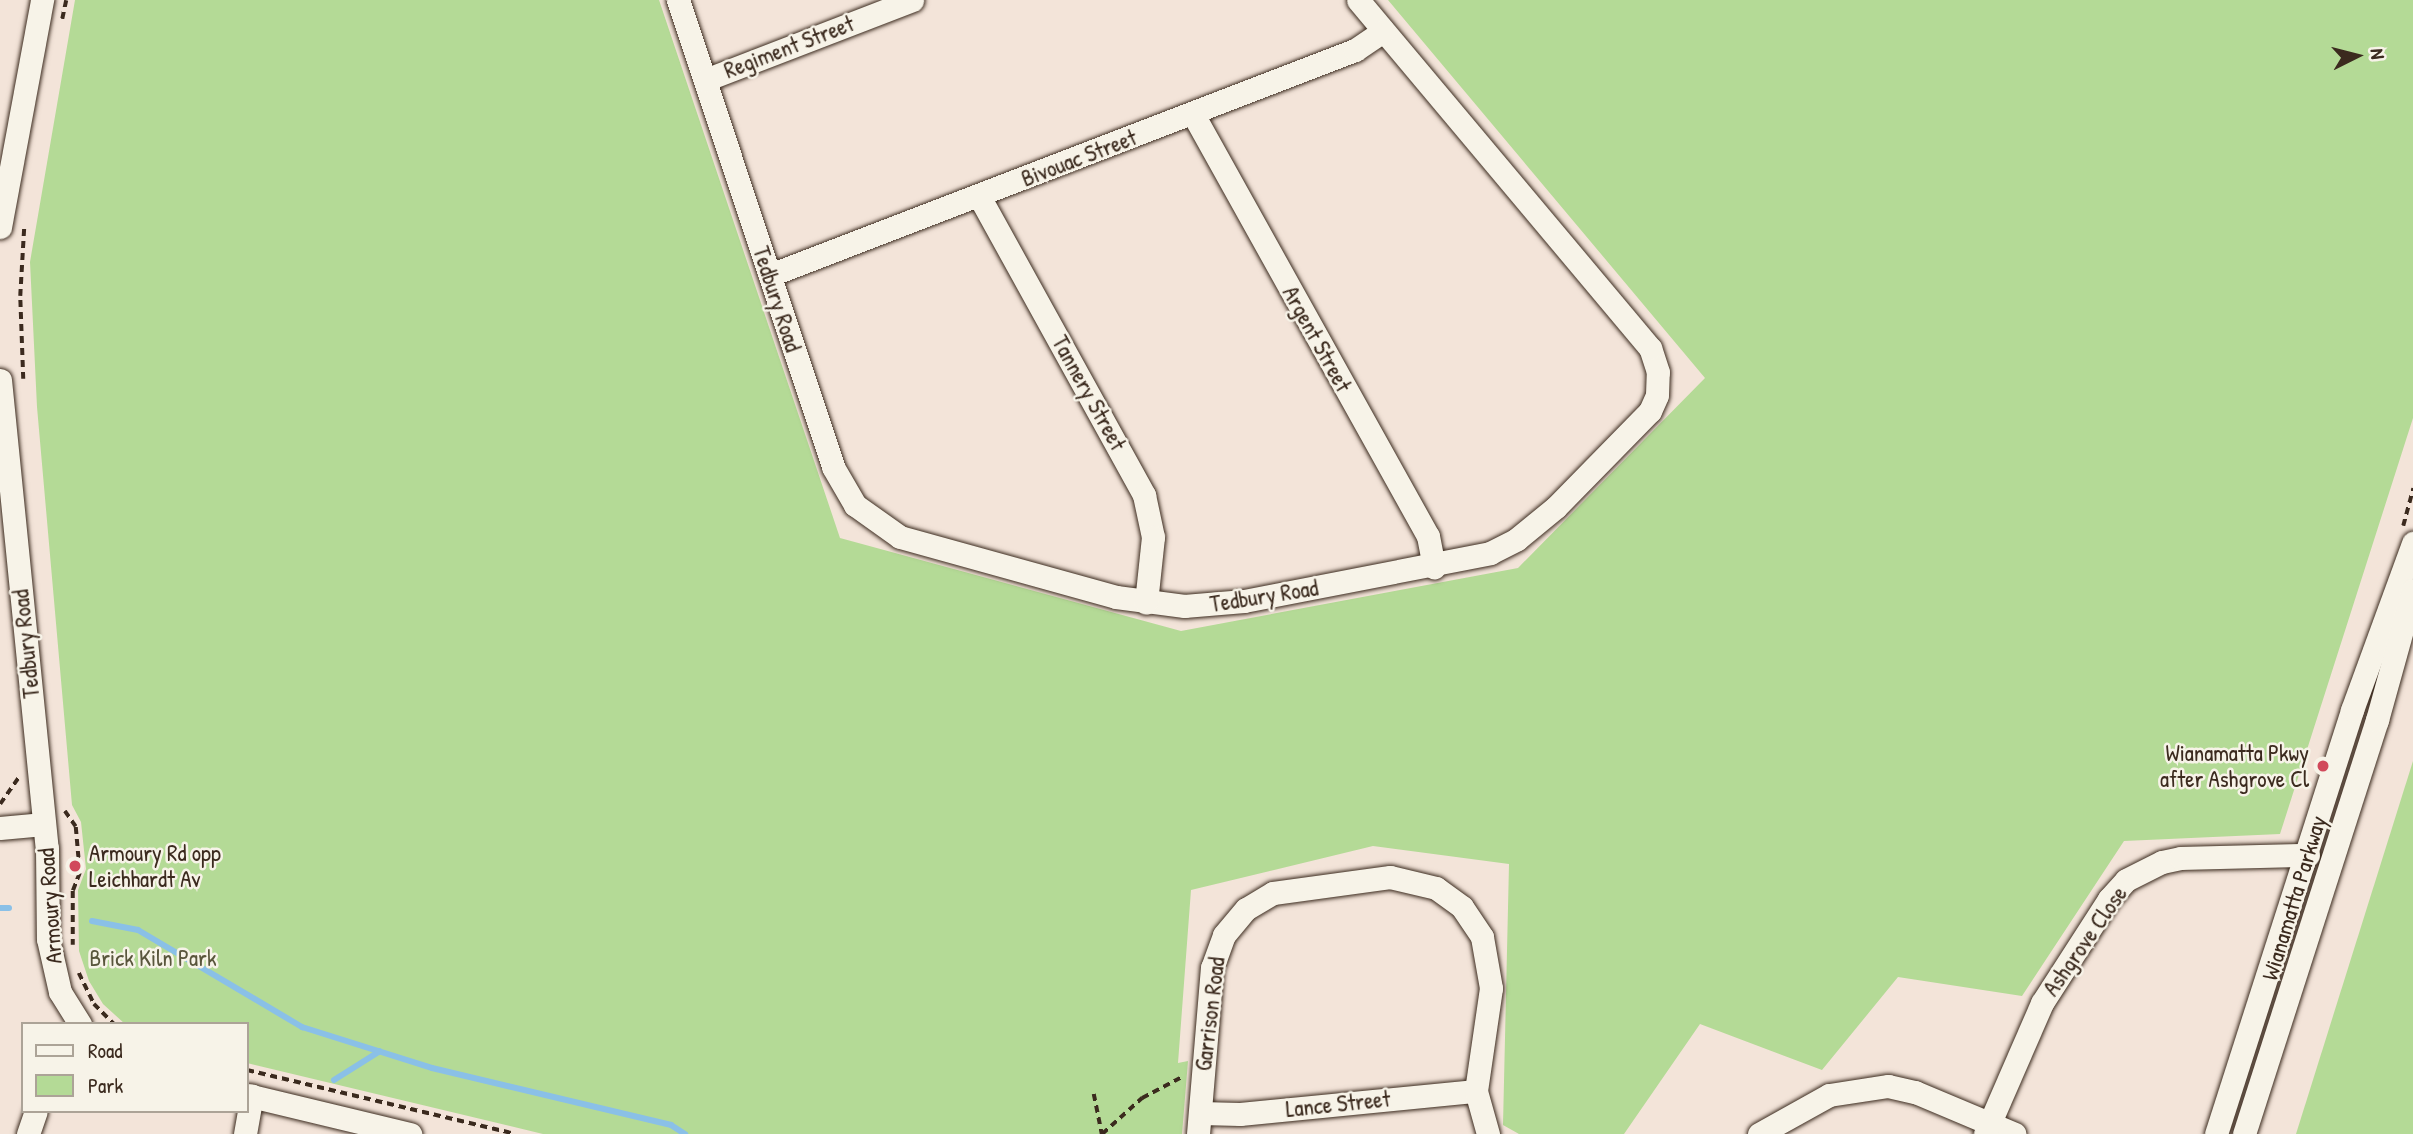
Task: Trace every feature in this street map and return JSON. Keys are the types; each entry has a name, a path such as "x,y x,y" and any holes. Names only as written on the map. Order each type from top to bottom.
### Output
{"street":[{"path":"0,227 13,138 42,0"},
{"name":"Tedbury Road","path":"678,0 833,467 863,513 900,537 1146,603 1212,605 1434,567 1490,553 1541,521 1650,411 1659,380 1650,348 1358,0"},
{"name":"Regiment Street","path":"705,80 912,0"},
{"name":"Bivouac Street","path":"770,275 1355,50 1383,31"},
{"name":"Argent Street","path":"1193,114 1428,536 1434,567"},
{"name":"Tannery Street","path":"979,196 1144,495 1153,537 1146,603"},
{"name":"Tedbury Road","path":"0,380 44,824"},
{"name":"Wianamatta Parkway","path":"2216,1134 2308,855 2352,710 2413,543"},
{"name":"Wianamatta Parkway","path":"2244,1134 2377,720 2413,590"},
{"path":"0,828 44,824"},
{"name":"Armoury Road","path":"44,824 51,966 60,992 79,1022"},
{"name":"Ashgrove Close","path":"1987,1128 2042,1003 2109,899 2126,880 2152,865 2181,859 2308,855"},
{"name":"Garrison Road","path":"1198,1123 1212,968 1235,922 1259,900 1287,888 1390,877 1436,888 1462,907 1482,937 1492,971 1476,1091 1488,1134"},
{"path":"1759,1134 1829,1095 1869,1086 1915,1092 1987,1128 2015,1134"},
{"name":"Lance Street","path":"1198,1123 1240,1114 1476,1091"},
{"path":"249,1095 411,1134"},
{"path":"28,1134 35,1113"},
{"path":"245,1134 247,1113"}],"path":[{"path":"60,26 66,0"},
{"path":"23,382 20,296 25,212"},
{"path":"0,804 12,792 15,777"},
{"path":"64,797 66,813 76,827 80,873 72,895 74,954"},
{"path":"76,962 94,1004 112,1022"},
{"path":"248,1070 514,1134"},
{"path":"1094,1094 1102,1134 1150,1093 1191,1074"}],"green space":[{"name":"Brick Kiln Park","path":"75,0 659,0 840,538 1181,631 1518,568 1705,378 1388,0 2413,0 2413,418 2280,834 2124,841 2022,996 1898,977 1822,1070 1700,1024 1624,1134 1519,1134 1503,1125 1509,864 1373,846 1191,890 1178,1063 1188,1061 1182,1134 543,1134 248,1063 248,1022 123,1022 103,1004 89,981 79,951 78,890 86,869 81,822 72,805 37,407 30,262"},
{"path":"2413,761 2413,1134 2296,1134"}],"waterway":[{"path":"0,908 9,908"},
{"path":"92,921 138,930 302,1027 432,1068 671,1125 685,1134"},
{"path":"334,1080 380,1051"}],"place":[{"name":"Wianamatta Pkwy after Ashgrove Cl","path":"2323,766"},
{"name":"Armoury Rd opp Leichhardt Av","path":"75,866"}]}
